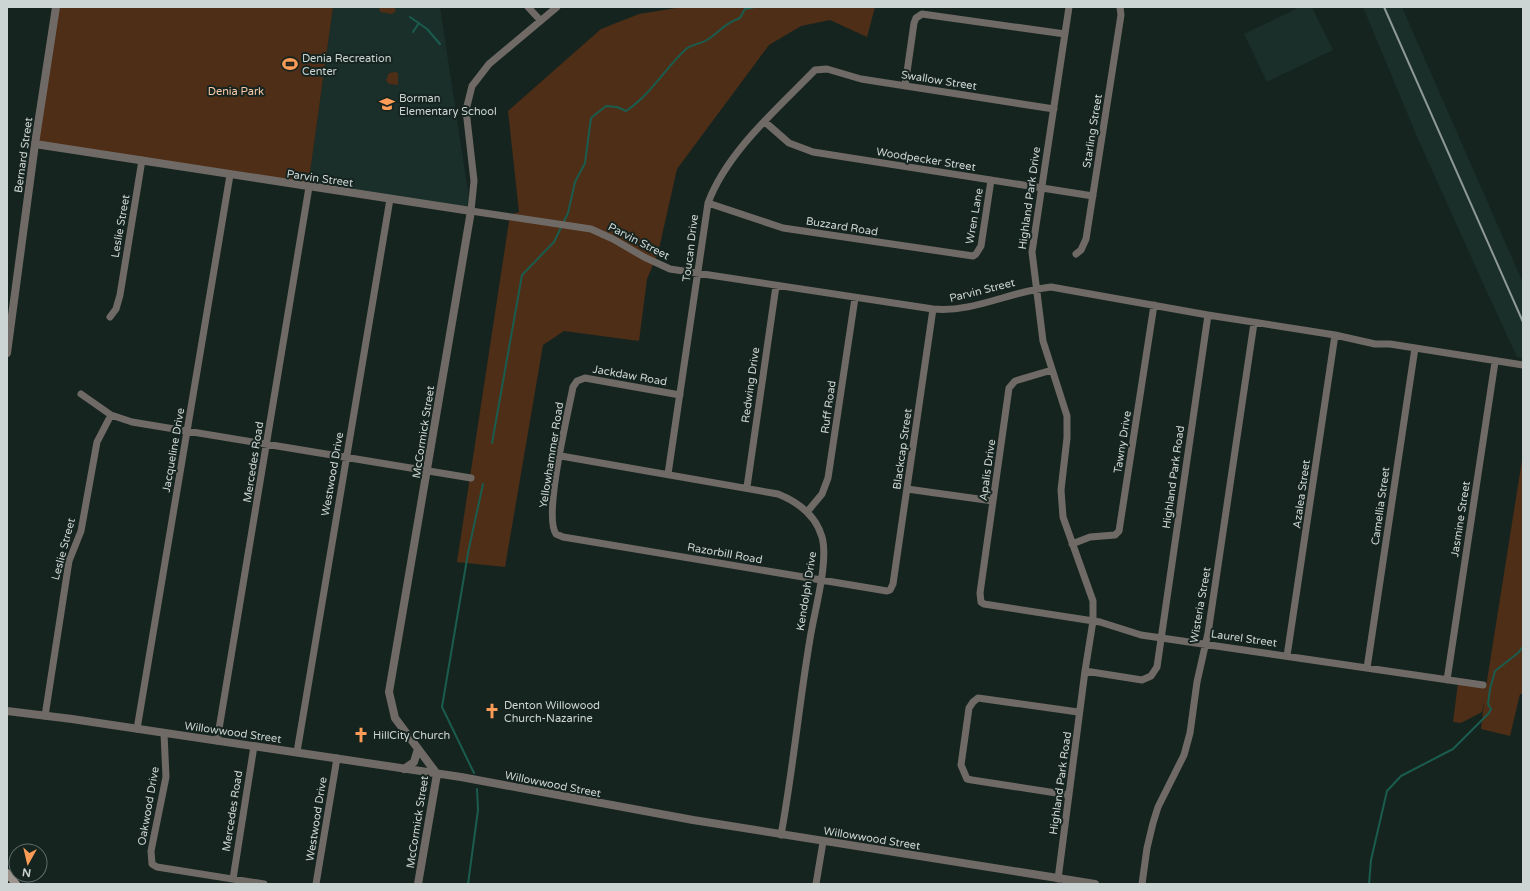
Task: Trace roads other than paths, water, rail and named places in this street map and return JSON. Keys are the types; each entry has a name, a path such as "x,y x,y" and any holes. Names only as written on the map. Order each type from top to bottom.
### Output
{"main road":[{"path":"7,872 16,884"}],"street":[{"name":"Bernard Street","path":"7,353 35,144 56,7"},
{"path":"528,7 540,20"},
{"name":"McCormick Street","path":"418,884 437,774 395,718 389,692 471,211 474,181 466,110 471,90 477,78 489,64 557,7"},
{"name":"Highland Park Drive","path":"1070,7 1032,252 1043,341 1067,416 1067,438 1061,504 1064,523 1091,595 1094,610 1085,671"},
{"name":"Starling Street","path":"1076,254 1081,250 1086,239 1121,15 1120,7"},
{"path":"905,86 914,23 919,16 927,14 1065,34"},
{"name":"Swallow Street","path":"823,68 862,79 1054,109"},
{"name":"Toucan Drive","path":"668,474 708,203 722,174 739,151 815,70 823,68"},
{"name":"Woodpecker Street","path":"765,122 789,142 813,152 1093,196"},
{"name":"Parvin Street","path":"35,144 591,229 670,269 698,275 855,298 933,309 959,309 1036,289 1051,287 1208,315"},
{"name":"Leslie Street","path":"110,317 116,309 120,295 142,160"},
{"name":"Jacqueline Drive","path":"137,729 230,175"},
{"name":"Wren Lane","path":"976,254 981,246 991,180"},
{"name":"Mercedes Road","path":"217,741 309,187"},
{"name":"Westwood Drive","path":"297,752 339,495 347,458 390,199"},
{"name":"Buzzard Road","path":"708,203 769,224 799,231 968,256 976,254"},
{"name":"Redwing Drive","path":"747,487 776,286"},
{"name":"Ruff Road","path":"807,512 822,494 828,478 855,298"},
{"name":"Tawny Drive","path":"1072,544 1090,537 1115,535 1119,531 1154,305"},
{"name":"Blackcap Street","path":"890,590 893,584 933,309"},
{"path":"1208,315 1335,335 1375,344 1414,348 1495,362 1523,365"},
{"name":"Highland Park Road","path":"1058,881 1068,795 1080,721 1078,712 1085,671 1142,680 1151,676 1156,667 1208,315"},
{"name":"Wisteria Street","path":"1142,884 1146,848 1158,806 1184,755 1206,644 1254,323"},
{"name":"Azalea Street","path":"1287,656 1335,335"},
{"name":"Camellia Street","path":"1367,668 1414,348"},
{"name":"Jasmine Street","path":"1448,680 1495,362"},
{"name":"Apalis Drive","path":"981,602 980,593 1011,385 1018,380 1052,370"},
{"name":"Jackdaw Road","path":"577,381 585,378 680,395"},
{"name":"Yellowhammer Road","path":"556,534 553,528 552,504 573,387 577,381"},
{"path":"81,394 111,415 132,422 471,478"},
{"name":"Leslie Street","path":"45,716 69,561 80,531 98,442 111,415"},
{"name":"Kendolph Drive","path":"560,456 768,491 787,498 807,512 819,529 824,545 820,581 804,674 797,733 781,835"},
{"path":"907,489 993,501"},
{"name":"Razorbill Road","path":"556,534 571,538 820,581 883,591 890,590"},
{"name":"Laurel Street","path":"981,602 988,606 1093,621 1135,633 1161,638 1483,685"},
{"path":"1068,795 967,779 961,765 969,708 978,698 1078,712"},
{"name":"Willowwood Street","path":"7,711 337,758 437,774 823,842 984,865 1058,881 1095,884"},
{"name":"Oakwood Drive","path":"164,733 166,777 151,851 152,864 157,867 264,884"},
{"name":"Mercedes Road","path":"233,879 254,746"},
{"path":"404,769 414,762 418,749"},
{"name":"Westwood Drive","path":"316,884 337,758"},
{"path":"816,884 823,842"}],"waterway":[{"path":"492,443 522,275 554,242 568,213 575,182 585,163 591,118 606,106 617,107 626,111 635,105 687,48 712,37 726,25 740,18 745,9 755,7"},
{"path":"410,17 427,29 440,44"},
{"path":"413,32 419,23"},
{"path":"474,773 442,707 468,553 483,484"},
{"path":"1369,884 1371,860 1387,791 1401,776 1453,749 1489,713 1491,709 1488,704 1490,689 1495,671 1518,653 1523,647"},
{"path":"468,884 478,810 477,789"}],"railway":[{"path":"1384,7 1523,322"}],"place":[{"name":"Denia Recreation Center","path":"290,64"},
{"name":"Borman Elementary School","path":"387,104"},
{"name":"Denton Willowood Church-Nazarine","path":"492,711"},
{"name":"HillCity Church","path":"361,735"}],"park label":[{"name":"Denia Park","path":"236,91"}]}
